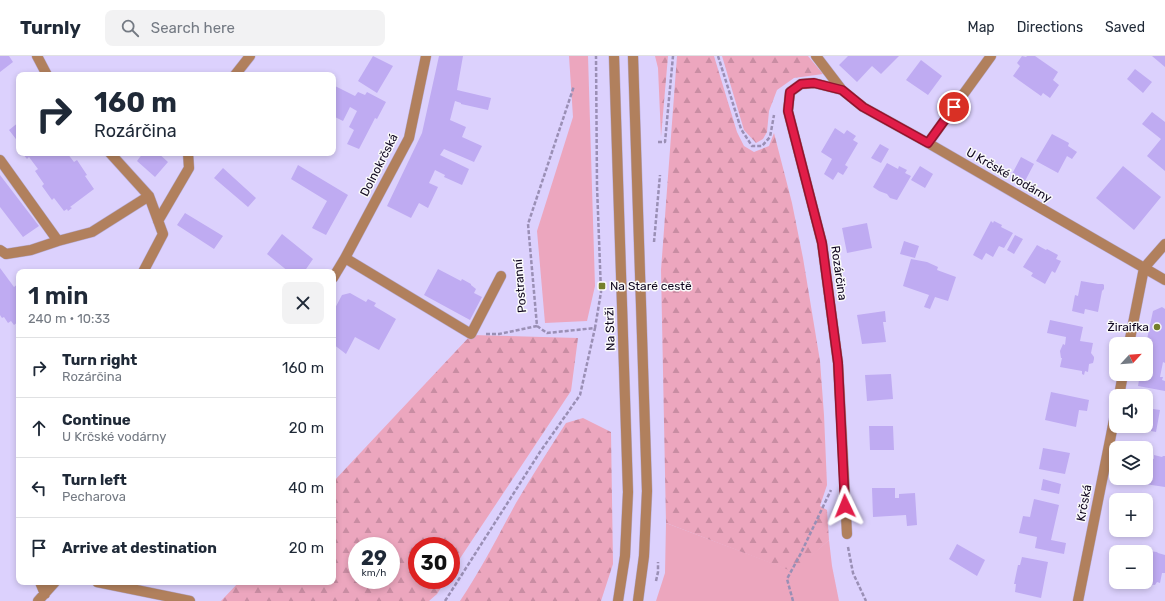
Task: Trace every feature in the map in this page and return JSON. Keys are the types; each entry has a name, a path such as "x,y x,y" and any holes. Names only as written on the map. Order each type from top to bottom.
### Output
{"street":[{"path":"37,56 45,72"},
{"path":"237,72 250,56"},
{"name":"Dolnokrčská","path":"336,273 408,138 426,56"},
{"name":"Na Strži","path":"614,56 628,492 625,556 618,601"},
{"path":"633,56 647,491 644,556 638,601"},
{"path":"816,56 842,90"},
{"path":"928,143 991,56"},
{"name":"Rozárčina","path":"842,90 814,83 801,84 790,92 788,111 822,243 838,363 846,534"},
{"name":"U Krčské vodárny","path":"842,90 863,107 1165,280"},
{"path":"113,156 149,196 162,234 144,269"},
{"path":"158,221 189,168 188,156"},
{"path":"0,160 58,241"},
{"path":"0,250 6,254 31,250 92,232 149,196"},
{"path":"1130,337 1144,268 1165,244"},
{"path":"345,258 471,334 501,276"},
{"name":"Krčská","path":"1078,601 1111,433"},
{"path":"40,585 41,597"},
{"path":"41,597 52,585"},
{"path":"111,585 190,601"}],"path":[{"path":"445,601 540,452 580,396 595,328 601,292 597,186 596,56"},
{"path":"658,142 665,142 673,56"},
{"path":"718,56 741,129 752,146 762,146 770,137 775,114"},
{"name":"Postranní","path":"471,334 499,334 537,326 528,224 574,86"},
{"path":"537,326 547,333 595,328"},
{"path":"793,601 787,579 833,486"},
{"path":"846,534 853,573 866,601"}],"green space":[{"path":"569,56 588,56 595,286 587,321 545,323 537,231 573,117"},
{"path":"655,56 668,56 661,137 658,68"},
{"path":"677,56 714,56 737,132 744,146 754,152 769,146 774,133 792,203 803,258 820,361 827,485 820,506 827,510 829,540 794,572 666,523 661,270"},
{"path":"722,56 808,56 823,74 794,78 777,90 769,111 767,132 763,139 756,143 744,130"},
{"path":"471,335 578,338 571,391 460,558 460,537 408,537 408,589 440,589 429,601 221,601 236,585 336,585 336,479"},
{"path":"583,418 611,432 613,564 601,601 460,601 482,565 516,503 566,423"},
{"path":"666,523 793,571 829,540 832,566 839,601 656,601 665,573"}],"building":[{"path":"0,56 9,56 13,62 0,72"},
{"path":"373,56 393,66 377,93 358,81"},
{"path":"439,56 463,56 457,90 491,98 488,110 461,104 455,101 450,120 466,127 462,137 482,146 474,162 444,149 440,155 469,169 462,185 444,177 445,175 435,170 429,183 438,187 428,208 419,203 411,218 387,206 422,133"},
{"path":"848,56 899,56 881,74 872,66 857,82 839,65"},
{"path":"1022,56 1035,56 1058,72 1053,80 1059,85 1050,98 1043,93 1041,96 1013,76 1020,66 1017,63"},
{"path":"1152,56 1165,56 1165,67"},
{"path":"921,60 942,76 928,95 906,80"},
{"path":"1135,69 1152,82 1143,93 1127,79"},
{"path":"336,86 355,96 358,92 365,95 367,92 386,102 377,119 375,118 359,149 347,144 354,130 349,127 357,111 350,107 343,121 336,118"},
{"path":"1152,112 1165,122 1165,171 1147,156 1161,139 1142,124"},
{"path":"16,124 16,139 9,130"},
{"path":"835,128 844,134 847,130 856,136 853,140 858,143 845,165 848,167 843,175 838,172 833,180 824,174 832,159 821,152"},
{"path":"1052,134 1069,143 1068,146 1077,152 1072,159 1067,156 1058,173 1036,161"},
{"path":"880,144 889,149 881,163 871,158"},
{"path":"24,156 69,156 74,162 77,160 94,189 70,207 72,208 68,211 67,209 64,211 54,198 52,200 42,186 44,184 35,171 38,169 29,157 27,159"},
{"path":"141,156 161,156 168,162 155,177 137,161"},
{"path":"1021,157 1034,164 1025,181 1012,174"},
{"path":"887,163 898,169 899,166 907,170 905,173 911,176 897,200 890,198 887,194 873,187"},
{"path":"298,165 348,195 326,235 312,228 327,201 291,179"},
{"path":"920,166 933,174 925,188 911,180"},
{"path":"1123,166 1161,197 1134,230 1096,198"},
{"path":"223,168 256,198 248,207 214,178"},
{"path":"0,175 39,226 23,237 0,207"},
{"path":"185,213 223,236 214,249 177,225"},
{"path":"991,221 1002,225 1001,227 1013,233 1004,248 999,246 993,257 986,253 982,260 973,255"},
{"path":"867,223 872,248 847,253 842,228"},
{"path":"282,234 313,259 306,269 285,269 267,254"},
{"path":"1015,235 1023,239 1014,254 1007,250"},
{"path":"904,241 919,246 915,258 900,254"},
{"path":"1037,245 1058,255 1056,259 1061,261 1055,273 1052,271 1045,284 1031,276 1033,273 1023,267"},
{"path":"911,259 927,262 938,267 937,270 956,277 948,301 935,297 930,309 924,307 929,295 903,286"},
{"path":"0,268 14,287 16,285 16,323 14,325 11,321 8,323 4,317 2,318 0,315"},
{"path":"438,269 461,281 462,279 471,284 476,289 474,293 482,297 470,320 424,295"},
{"path":"1081,281 1104,285 1098,312 1085,309 1084,314 1072,311 1075,295 1078,296"},
{"path":"350,293 366,302 368,299 376,303 374,306 396,319 379,350 355,337 346,354 336,346 336,306 342,295"},
{"path":"1162,307 1165,309 1165,363 1163,362 1160,377 1163,377 1162,380 1165,381 1165,391 1138,386 1139,381 1153,381 1153,337 1147,337 1153,311"},
{"path":"885,311 886,322 883,322 886,342 862,344 857,315"},
{"path":"1050,320 1083,327 1080,341 1093,343 1091,353 1094,357 1093,363 1089,364 1088,372 1085,371 1084,375 1082,374 1082,371 1060,367 1062,358 1060,351 1063,344 1065,345 1066,337 1047,333"},
{"path":"891,374 893,399 867,401 865,375"},
{"path":"1051,392 1089,400 1087,411 1079,410 1076,427 1045,420"},
{"path":"1153,409 1160,410 1156,432 1153,431"},
{"path":"869,426 893,426 894,450 870,450"},
{"path":"1043,448 1070,453 1065,474 1039,469"},
{"path":"1154,455 1162,457 1165,456 1165,487 1152,485 1153,485"},
{"path":"1043,479 1061,484 1059,494 1041,490"},
{"path":"872,488 895,488 895,498 899,498 899,494 915,493 917,525 907,526 906,515 873,517"},
{"path":"1034,499 1059,505 1051,540 1066,543 1064,554 1035,548 1037,537 1019,533 1023,516 1030,517"},
{"path":"957,544 985,560 977,576 949,559"},
{"path":"1153,552 1165,555 1165,573 1162,573 1160,583 1157,582 1155,585 1153,585"},
{"path":"1022,557 1048,562 1041,598 1015,592 1016,584 1014,584 1018,565 1020,565"}],"place":[{"name":"Na Staré cestě","path":"602,286"},
{"name":"Žiraifka","path":"1157,327"}],"route":[{"path":"845,506 838,363 822,243 788,111 790,92 801,84 814,83 842,90 863,107 928,143 954,107"}]}
